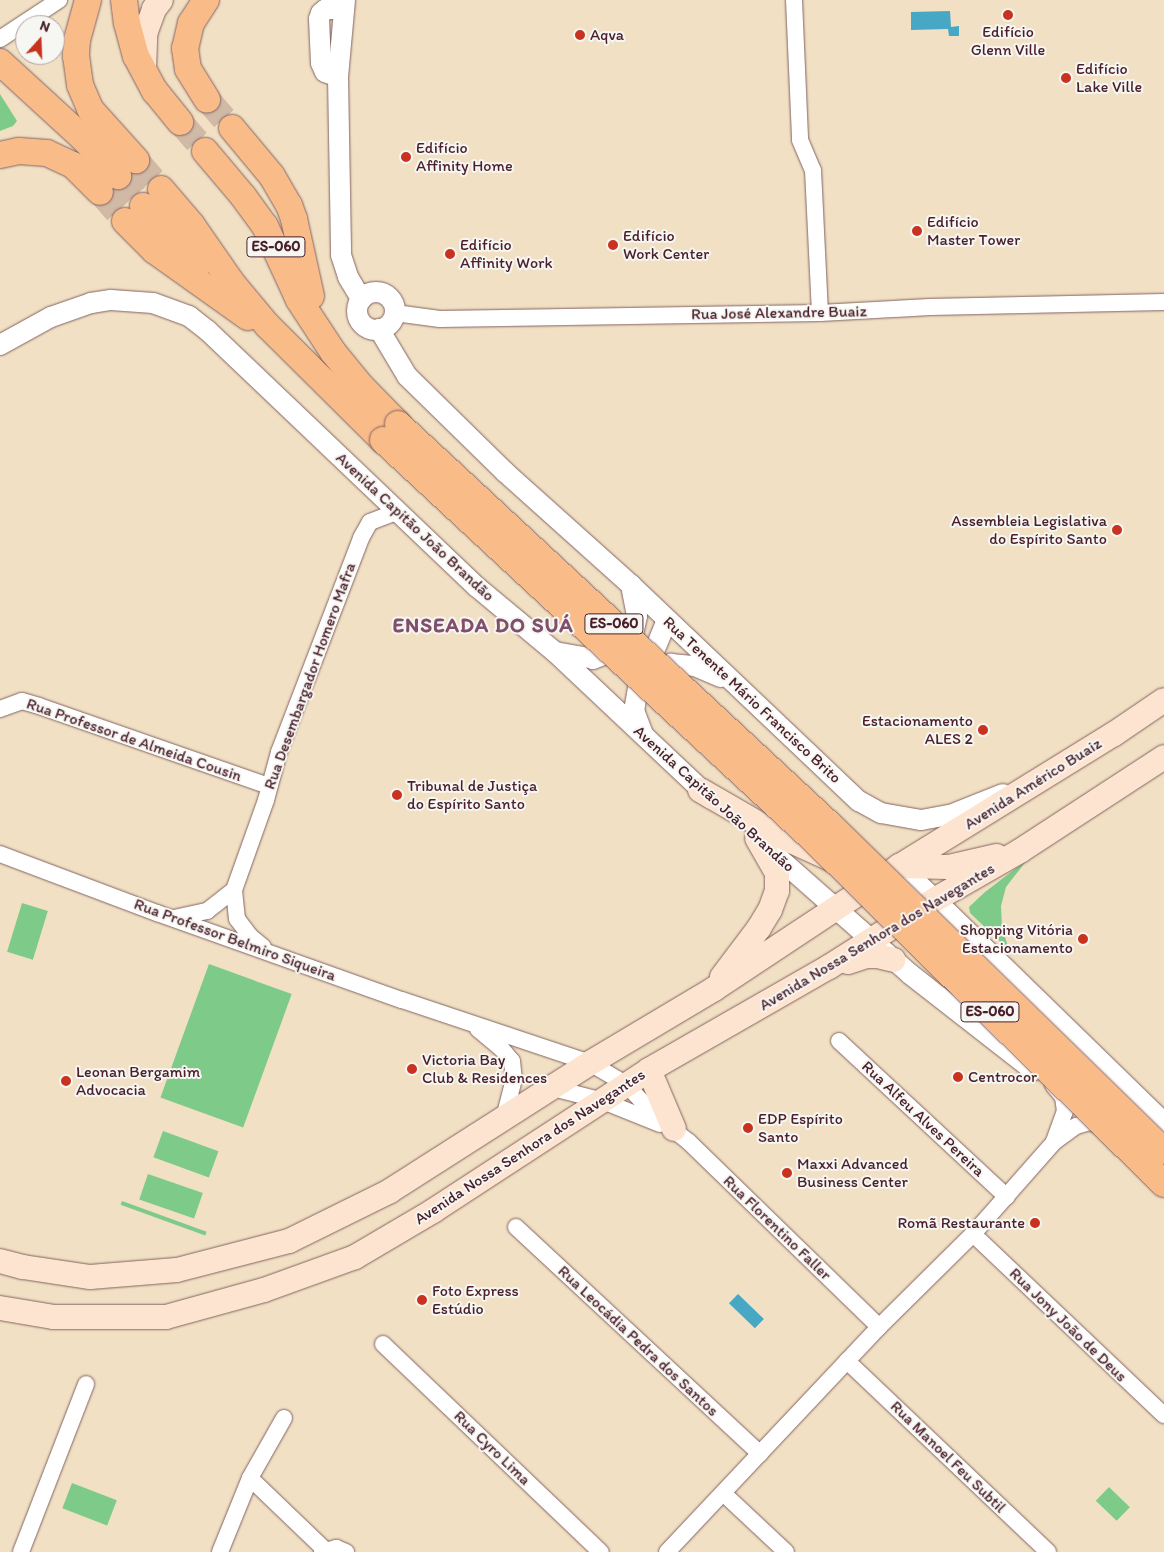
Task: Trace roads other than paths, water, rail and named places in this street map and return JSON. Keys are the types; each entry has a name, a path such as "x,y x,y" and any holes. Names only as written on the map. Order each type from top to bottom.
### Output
{"main road":[{"path":"88,0 77,40 76,56 80,85 118,176"},
{"path":"124,0 130,40 144,74 180,122"},
{"path":"144,74 145,34 161,0"},
{"path":"206,0 191,23 185,48 185,59 192,79 207,99"},
{"path":"0,62 83,138 118,176"},
{"path":"232,128 272,176 288,205 296,225 310,295 333,352"},
{"path":"0,156 19,151 47,153 73,165 118,176"},
{"name":"ES-060","path":"205,151 243,196 265,226 299,300 333,352 360,385 390,432 815,841 1164,1184"},
{"name":"ES-060","path":"289,347 249,305 195,231 143,205 155,251 289,347 390,432 830,825 1164,1151"},
{"name":"Avenida Américo Buaiz","path":"900,866 1047,776 1164,700"},
{"path":"700,790 778,836 828,858 900,866 949,867 1020,851 1164,757"},
{"path":"714,989 770,910 777,892 777,873 757,838"},
{"name":"Avenida Nossa Senhora dos Navegantes","path":"0,1308 54,1317 166,1317 264,1290 355,1256 433,1211 650,1070 829,968 936,899 1020,851"},
{"path":"0,1261 23,1267 90,1277 177,1270 289,1241 390,1191 590,1063 714,989 838,909 900,866"},
{"path":"829,968 866,956 878,956 894,960"},
{"path":"650,1070 674,1129"}],"street":[{"path":"0,39 59,0"},
{"path":"794,0 800,140 813,170 820,313"},
{"path":"344,5 338,77 341,256 348,277 362,299"},
{"path":"371,292 383,293 392,301 395,312 390,324 379,329 366,327 358,317 357,311 362,299 371,292"},
{"name":"Avenida Capitão João Brandão","path":"0,345 51,318 90,303 111,300 153,303 189,316 208,330 476,587 555,652 700,790 894,960 1164,1173"},
{"name":"Rua José Alexandre Buaiz","path":"395,312 440,319 820,313 930,307 1164,302"},
{"name":"Rua Tenente Mário Francisco Brito","path":"379,329 407,376 505,472 631,585 860,801 881,813 921,820 950,815 1047,776"},
{"name":"Rua Desembargador Homero Mafra","path":"271,953 250,936 237,919 234,890 279,752 360,538 370,522 394,513 401,515"},
{"path":"555,652 593,659 616,650 634,630 637,616 631,585"},
{"path":"644,737 634,711 638,689 667,620"},
{"path":"638,689 649,675 671,664 695,666 732,682"},
{"name":"Rua Professor de Almeida Cousin","path":"0,710 22,701 269,786"},
{"name":"Rua Professor Belmiro Siqueira","path":"0,854 172,919 590,1063"},
{"path":"900,866 1164,1123"},
{"path":"172,919 207,911 234,890"},
{"name":"Rua Professor Belmiro Siqueira","path":"471,1023 501,1048 512,1061 514,1079 504,1118"},
{"name":"Rua Alfeu Alves Pereira","path":"838,1041 1007,1197"},
{"name":"Rua Florentino Faller","path":"590,1063 627,1085 653,1114 674,1129 879,1327"},
{"path":"1052,1084 1063,1097 1065,1111 1054,1142"},
{"name":"Rua Florentino Faller","path":"553,1088 603,1101 674,1129"},
{"path":"667,1552 879,1327 973,1234 1054,1142 1076,1126 1090,1122 1109,1128"},
{"name":"Rua Leocádia Pedra dos Santos","path":"516,1227 760,1454"},
{"name":"Rua Jony João de Deus","path":"973,1234 1164,1416"},
{"name":"Rua Cyro Lima","path":"383,1344 601,1552"},
{"name":"Rua Manoel Feu Subtil","path":"847,1361 1048,1552"},
{"path":"21,1552 86,1384"},
{"path":"220,1552 250,1478 284,1418"},
{"path":"250,1478 324,1551 336,1548 346,1552"},
{"path":"722,1494 786,1552"}],"water":[{"path":"950,11 951,27 959,26 959,36 949,36 948,29 911,30 911,12"},
{"path":"738,1294 764,1319 755,1328 729,1303"}],"tunnel":[{"path":"207,99 232,128"},
{"path":"180,122 205,151"},
{"path":"136,160 161,189"},
{"path":"118,176 143,206"},
{"path":"100,192 125,221"}],"place":[{"name":"Edifício Glenn Ville","path":"1008,15"},
{"name":"Aqva","path":"580,35"},
{"name":"Edifício Lake Ville","path":"1066,78"},
{"name":"Edifício Affinity Home","path":"406,157"},
{"name":"Edifício Master Tower","path":"917,231"},
{"name":"Edifício Work Center","path":"613,245"},
{"name":"Edifício Affinity Work","path":"450,254"},
{"name":"Assembleia Legislativa do Espírito Santo","path":"1117,530"},
{"name":"Estacionamento ALES 2","path":"983,730"},
{"name":"Tribunal de Justiça do Espírito Santo","path":"397,795"},
{"name":"Shopping Vitória Estacionamento","path":"1083,939"},
{"name":"Victoria Bay Club & Residences","path":"412,1069"},
{"name":"Centrocor","path":"958,1077"},
{"name":"Leonan Bergamim Advocacia","path":"66,1081"},
{"name":"EDP Espírito Santo","path":"748,1128"},
{"name":"Maxxi Advanced Business Center","path":"787,1173"},
{"name":"Romã Restaurante","path":"1035,1223"},
{"name":"Foto Express Estúdio","path":"422,1300"}],"district":[{"name":"ENSEADA DO SUÁ","path":"483,625"}]}
